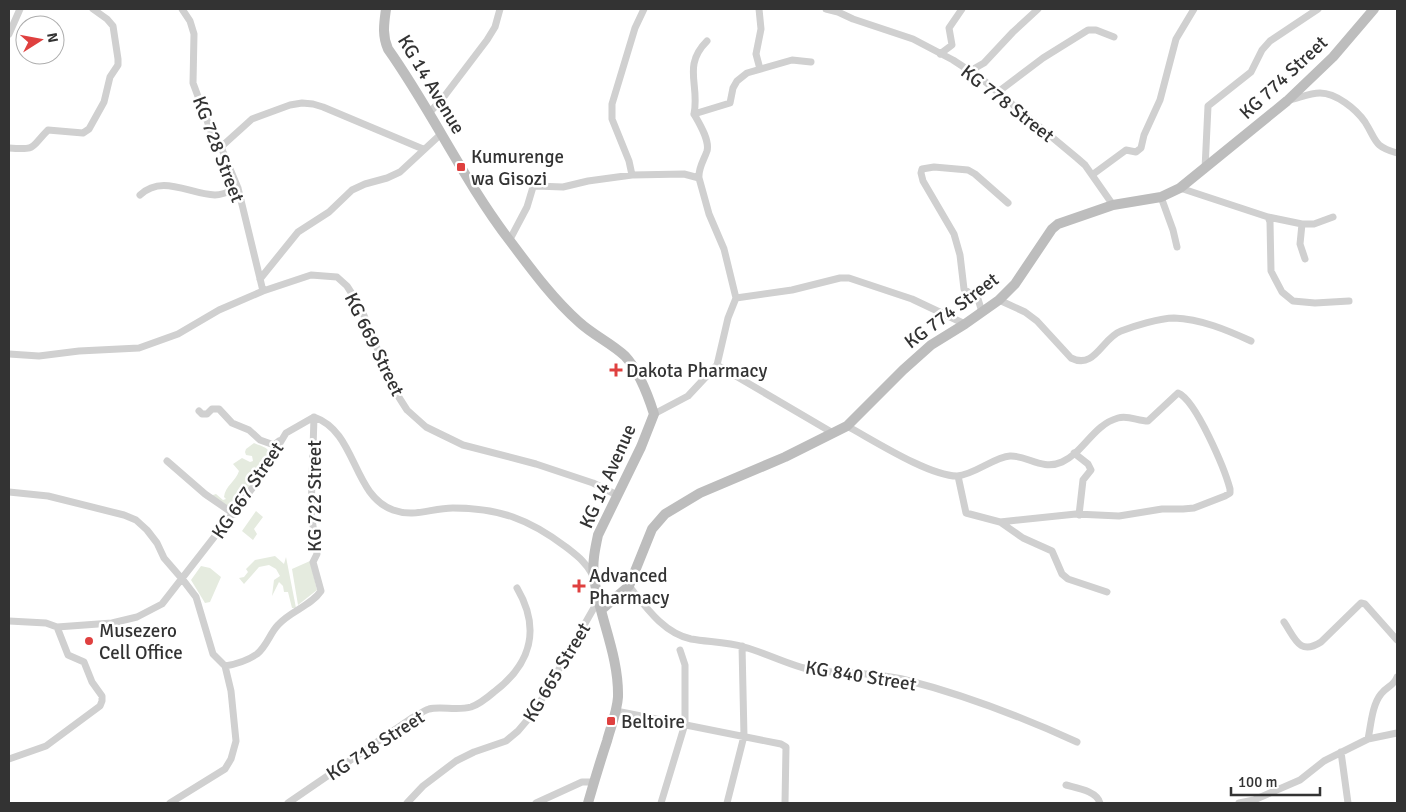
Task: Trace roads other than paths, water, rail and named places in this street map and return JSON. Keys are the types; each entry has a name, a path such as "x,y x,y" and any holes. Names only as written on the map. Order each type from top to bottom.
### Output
{"street":[{"path":"9,34 20,9"},
{"path":"9,148 23,149 35,146 48,130 83,133 89,129 104,102 110,78 118,65 112,26 107,19 93,9"},
{"name":"KG 728 Street","path":"182,9 190,21 194,34 193,83 212,134 221,146 238,188 263,291"},
{"name":"KG 14 Avenue","path":"386,9 383,30 388,49 430,112 463,172 509,241 564,307 595,336 624,356 641,383 654,414 642,447 598,535 593,576 612,652 618,696 616,711 588,803"},
{"path":"430,112 487,40 495,27 500,9"},
{"path":"632,175 629,161 612,119 612,104 635,28 644,9"},
{"path":"759,9 761,28 756,54 760,68"},
{"name":"KG 778 Street","path":"826,9 841,10 853,19 913,39 970,71 1077,158 1092,175 1113,205"},
{"path":"940,54 952,45 949,28 962,9"},
{"path":"970,71 984,63 1038,9"},
{"path":"1092,175 1126,150 1136,152 1140,148 1160,100 1176,39 1194,9"},
{"path":"1204,169 1208,106 1251,72 1262,50 1270,41 1318,9"},
{"name":"KG 774 Street","path":"601,610 629,586 652,529 666,514 700,494 784,457 847,426 931,345 999,300 1015,284 1052,229 1058,224 1113,205 1161,197 1180,188 1287,101 1333,57 1374,9"},
{"path":"998,92 1043,58 1088,30 1096,30 1114,37"},
{"path":"654,414 688,396 718,365 728,318 736,298 724,249 709,214 698,171 708,147 706,138 694,114 697,100 693,68 701,48 707,42"},
{"path":"694,114 730,103 736,81 747,73 792,60 811,62"},
{"path":"1287,101 1318,93 1337,98 1364,120 1376,143 1397,153"},
{"path":"221,146 252,119 290,105 302,103 323,107 424,149"},
{"path":"260,279 304,227 330,212 352,190 395,175 441,134"},
{"path":"982,312 978,299 964,289 960,256 954,234 923,181 922,169 934,167 968,170 1008,203"},
{"path":"509,241 527,207 533,187 536,186 563,187 588,181 632,175 684,174 699,178"},
{"path":"140,195 147,188 155,185 217,195 238,188"},
{"path":"1180,188 1268,217 1302,224 1314,224 1333,217"},
{"path":"1161,197 1177,247"},
{"path":"1268,217 1270,222 1271,271 1282,292 1293,301 1349,301"},
{"path":"1302,224 1300,244 1305,259"},
{"name":"KG 669 Street","path":"9,354 39,356 79,351 139,348 178,334 219,310 263,291 311,274 336,277 348,286 361,308 393,388 407,410 426,426 463,445 536,464 593,482 617,495"},
{"path":"736,298 792,290 840,278 849,278 912,299 965,324"},
{"path":"999,300 1025,312 1071,358 1078,361 1085,361 1091,358 1116,333 1166,319 1179,318 1219,327 1251,341"},
{"path":"718,365 833,433"},
{"path":"847,426 922,466 958,476 1007,456 1018,457 1037,464 1060,463 1105,425 1118,418 1128,417 1148,421 1177,394 1181,393 1186,397 1208,435 1227,479 1230,493 1210,502 1183,509 1162,509 1119,516 1079,514 1000,522"},
{"path":"199,411 202,414 207,414 212,409 219,409 232,423 249,430 260,440 274,445 286,433"},
{"path":"314,418 322,420 335,430 367,488 391,510 407,514 448,508 484,509 510,515 535,525 556,540 584,562 593,576"},
{"name":"KG 667 Street","path":"9,622 46,623 58,627 112,623 137,617 162,604 234,514 254,486 286,433 314,418"},
{"name":"KG 722 Street","path":"225,666 244,662 260,652 277,625 317,597 321,591 313,562 316,554 311,512 314,418"},
{"path":"1074,453 1088,464 1091,470 1084,480 1079,514"},
{"path":"167,462 205,494 234,514"},
{"path":"958,476 966,513 1000,522 1023,538 1052,551 1062,574 1068,579 1107,592"},
{"path":"9,492 48,496 124,515 136,520 158,544 164,558 196,597 213,654 225,666 236,741 231,759 225,769 170,803"},
{"name":"KG 840 Street","path":"629,586 655,618 671,630 688,638 742,646 809,670 888,676 906,680 981,703 1040,725 1077,742"},
{"name":"KG 718 Street","path":"288,803 412,718 431,709 453,710 471,707 503,686 522,663 530,642 531,626 529,616 517,588"},
{"name":"KG 665 Street","path":"407,803 423,786 456,761 474,752 506,741 518,732 535,711 559,669 569,656 599,599"},
{"path":"1284,622 1300,646 1306,648 1321,642 1361,603 1365,604 1397,640"},
{"path":"9,759 46,746 76,726 100,706 102,701 102,696 92,682 84,662 68,655 58,627"},
{"path":"727,803 744,736 742,646"},
{"path":"661,803 685,724 685,665 680,650"},
{"path":"1368,739 1377,701 1385,690 1394,684 1397,677"},
{"path":"616,711 775,742 786,747 785,803"},
{"path":"1243,803 1300,780 1324,761 1368,739 1397,733"},
{"path":"1341,752 1348,803"},
{"path":"536,803 582,782 594,782"},
{"path":"1066,785 1085,790 1099,799 1100,803"}],"place":[{"name":"Kumurenge wa Gisozi","path":"461,167"},
{"name":"Dakota Pharmacy","path":"616,370"},
{"name":"Advanced Pharmacy","path":"579,586"},
{"name":"Musezero Cell Office","path":"89,641"},
{"name":"Beltoire","path":"611,721"}]}
